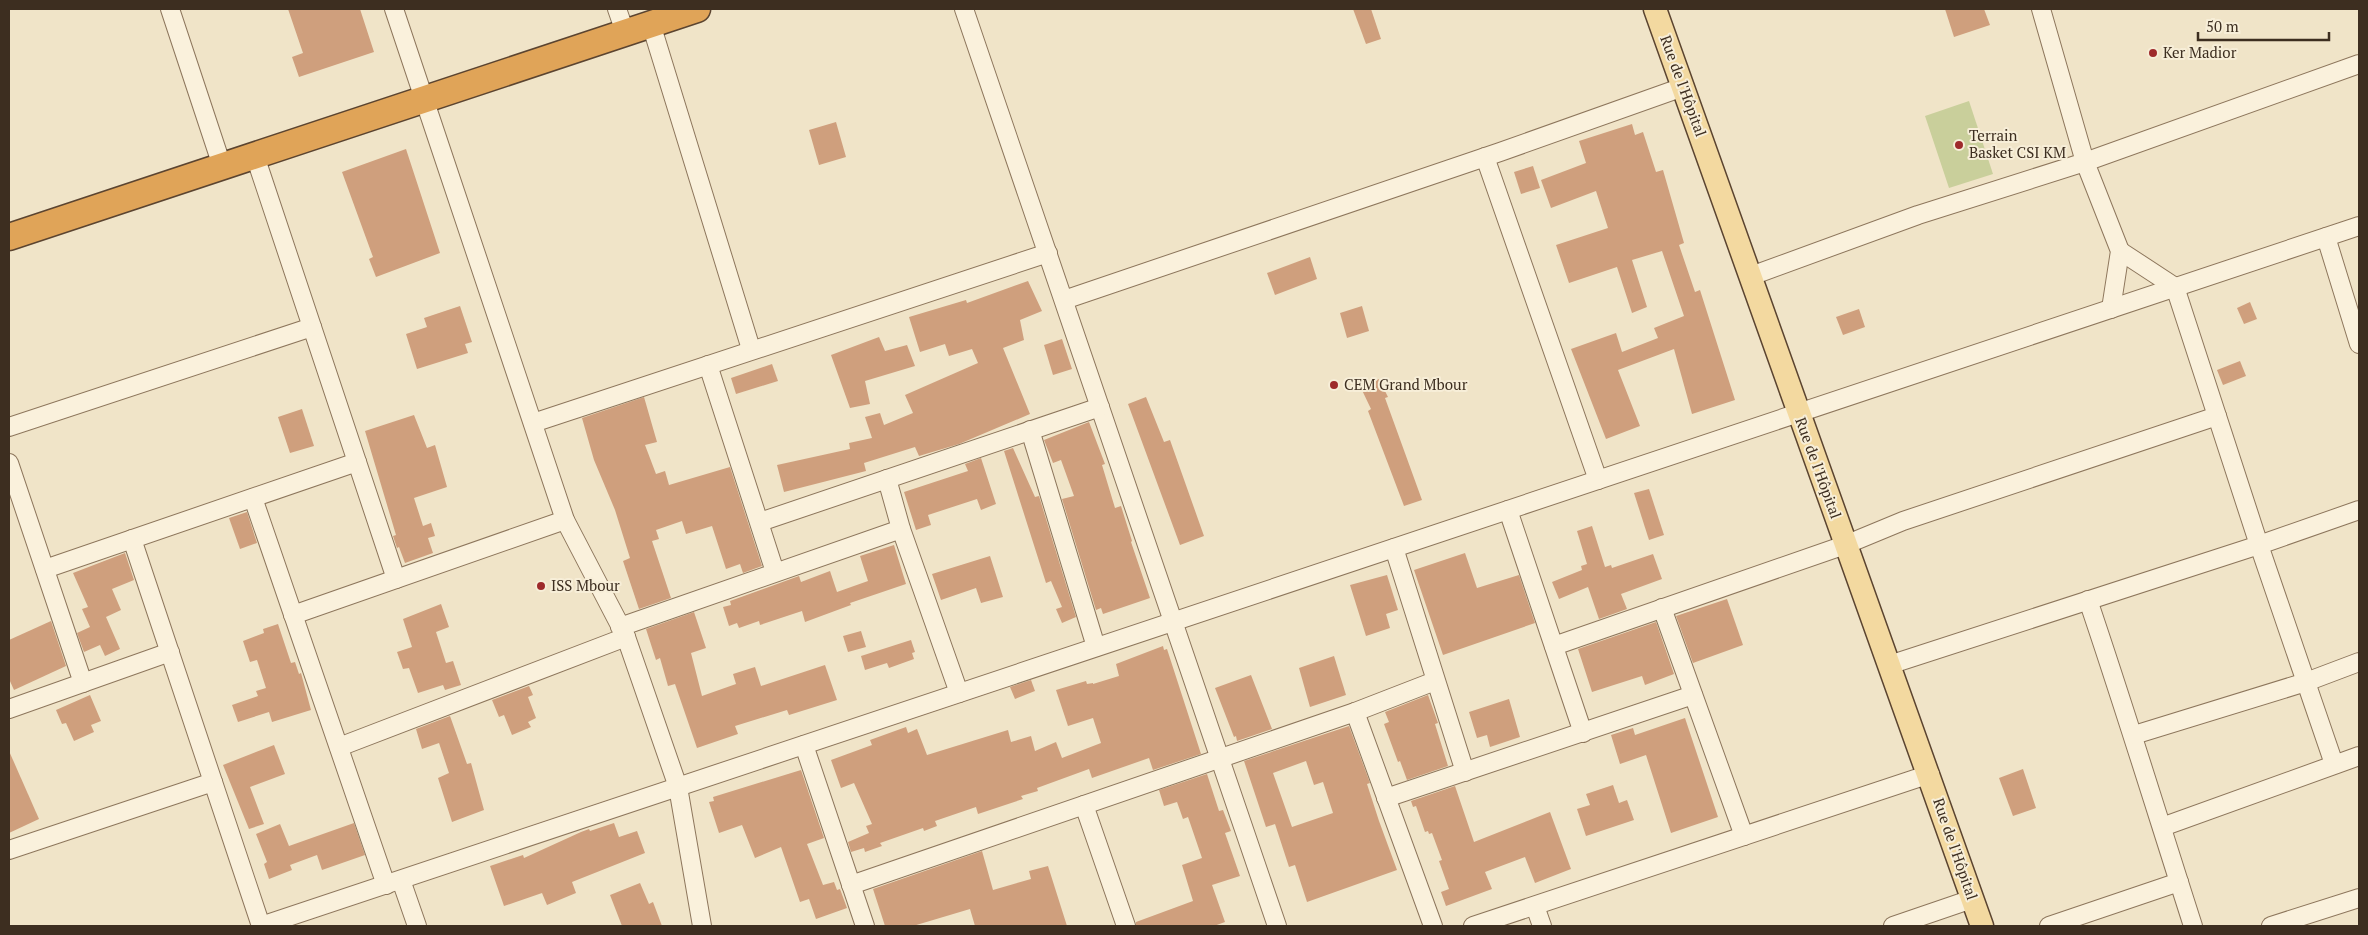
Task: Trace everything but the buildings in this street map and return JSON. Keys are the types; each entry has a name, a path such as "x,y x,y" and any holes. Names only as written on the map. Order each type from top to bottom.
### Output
{"highway":[{"path":"9,237 424,99 621,20 651,24 696,9"}],"main road":[{"name":"Rue de l'Hôpital","path":"1655,9 1845,545 1930,774 1982,926"}],"street":[{"path":"170,9 222,166"},
{"path":"394,9 565,520 623,632 678,787 702,926"},
{"path":"964,9 1277,926"},
{"path":"2040,9 2085,162 2120,251 2111,309"},
{"path":"651,24 751,349"},
{"path":"1751,276 1918,215 2085,162 2359,64"},
{"path":"1064,300 1485,157 1683,87"},
{"path":"255,156 396,579"},
{"path":"1485,157 1598,480"},
{"path":"132,539 213,782 269,925 2359,226"},
{"path":"2326,237 2359,344"},
{"path":"2120,251 2175,287 2259,545 2334,764"},
{"path":"533,423 751,349 1048,253"},
{"path":"9,427 312,327"},
{"path":"708,365 775,572"},
{"path":"760,522 1100,407"},
{"path":"1554,646 1604,631 1662,608 1845,545 1903,521 2217,416"},
{"path":"1030,430 1096,647"},
{"path":"45,570 357,462"},
{"path":"9,463 83,683"},
{"path":"887,479 901,529 959,693"},
{"path":"253,498 338,747 393,882 417,926"},
{"path":"1508,510 1583,734"},
{"path":"1889,665 2259,545 2359,510"},
{"path":"293,615 565,520"},
{"path":"338,747 775,572 901,529"},
{"path":"1394,548 1465,772"},
{"path":"2088,600 2134,735 2144,775 2193,926"},
{"path":"1662,608 1744,836"},
{"path":"9,709 170,652"},
{"path":"2134,735 2306,682 2359,662"},
{"path":"851,885 1355,712 1435,681"},
{"path":"1386,798 1583,734 1632,715 1693,695"},
{"path":"1355,712 1433,926"},
{"path":"804,745 864,926"},
{"path":"2162,827 2359,756"},
{"path":"1473,926 1930,774"},
{"path":"9,850 213,782"},
{"path":"1084,805 1126,926"},
{"path":"2049,926 2179,882"},
{"path":"2272,926 2359,898"},
{"path":"1893,926 1972,899"},
{"path":"1535,906 1542,926"}],"green space":[{"name":"Terrain Basket CSI KM","path":"1969,101 1993,174 1949,188 1925,116"}],"place":[{"name":"Ker Madior","path":"2153,53"},
{"name":"Terrain Basket CSI KM","path":"1959,145"},
{"name":"CEM Grand Mbour","path":"1334,385"},
{"name":"ISS Mbour","path":"541,586"}]}
